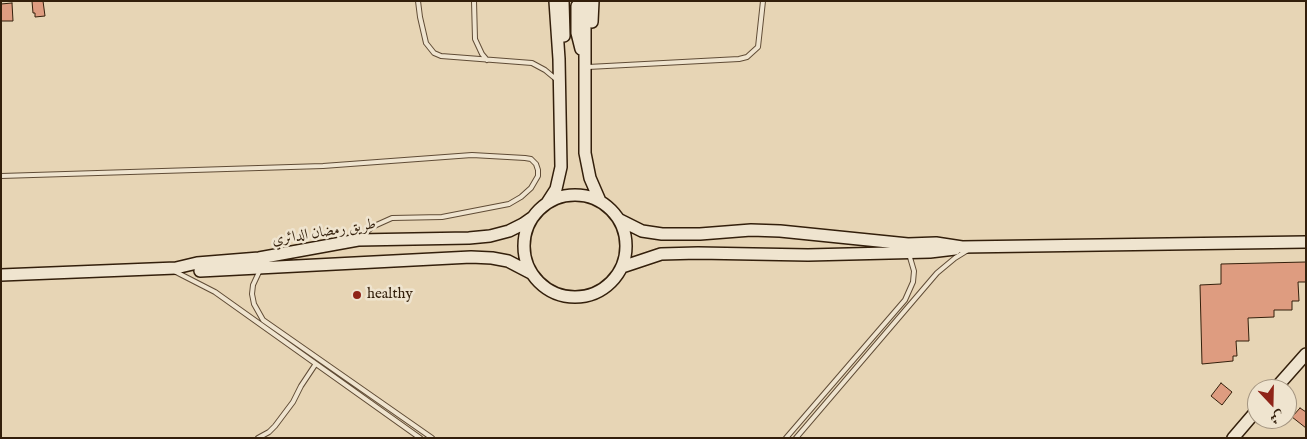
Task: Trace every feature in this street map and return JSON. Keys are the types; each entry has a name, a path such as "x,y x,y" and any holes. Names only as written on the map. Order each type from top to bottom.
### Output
{"street":[{"path":"547,1 551,42 559,59"},
{"path":"547,203 560,197 573,195 587,196 600,201 620,220 626,236 626,252 622,267 613,280 601,290 586,296 570,297 555,293 542,285 531,273 526,259 524,245 526,230 533,217 547,203 556,189 561,167 560,83 555,1"},
{"path":"559,59 565,34 563,1"},
{"path":"578,1 578,38 586,64"},
{"path":"585,1 585,153 590,178 600,201"},
{"path":"586,64 592,37 593,1"},
{"name":"طريق رمضان الدائري","path":"1,275 171,268 197,263 259,258 358,240 490,236 508,231 533,217"},
{"path":"620,220 642,231 662,234 700,234 751,230 780,231 908,244 936,243 962,247 1306,242"},
{"path":"622,267 661,254 940,252 962,247"},
{"name":"طريق رمضان الدائري","path":"171,268 198,271 471,257 508,261 531,273"},
{"path":"1284,379 1306,354"},
{"path":"1293,379 1306,364"},
{"path":"1233,438 1247,422"}],"lane":[{"path":"418,1 426,43 434,53 441,56 532,63 545,70 560,83"},
{"path":"474,1 475,39 487,60"},
{"path":"586,64 739,59 747,57 758,47 763,1"},
{"path":"1,176 323,166 466,155 525,158 531,159 536,164 538,176 531,188 509,204 442,217 392,218 372,227 358,240"},
{"path":"796,438 937,273 954,258 975,247"},
{"path":"786,438 905,300 912,286 914,272 908,252"},
{"path":"171,268 215,292 420,438"},
{"path":"261,268 253,285 252,294 254,304 263,320 432,438"},
{"path":"258,438 275,426 293,402 300,386 315,364"}],"building":[{"path":"32,1 43,1 45,16 35,17"},
{"path":"12,3 13,21 1,21 1,4"},
{"path":"1306,262 1306,282 1298,282 1299,301 1292,301 1292,310 1274,310 1274,317 1248,318 1249,341 1236,341 1237,356 1233,356 1233,361 1202,364 1200,285 1221,284 1221,264"},
{"path":"1221,383 1232,392 1222,405 1211,396"},
{"path":"1300,408 1306,412 1306,428 1297,421 1297,411"}],"place":[{"name":"healthy","path":"357,295"}]}
